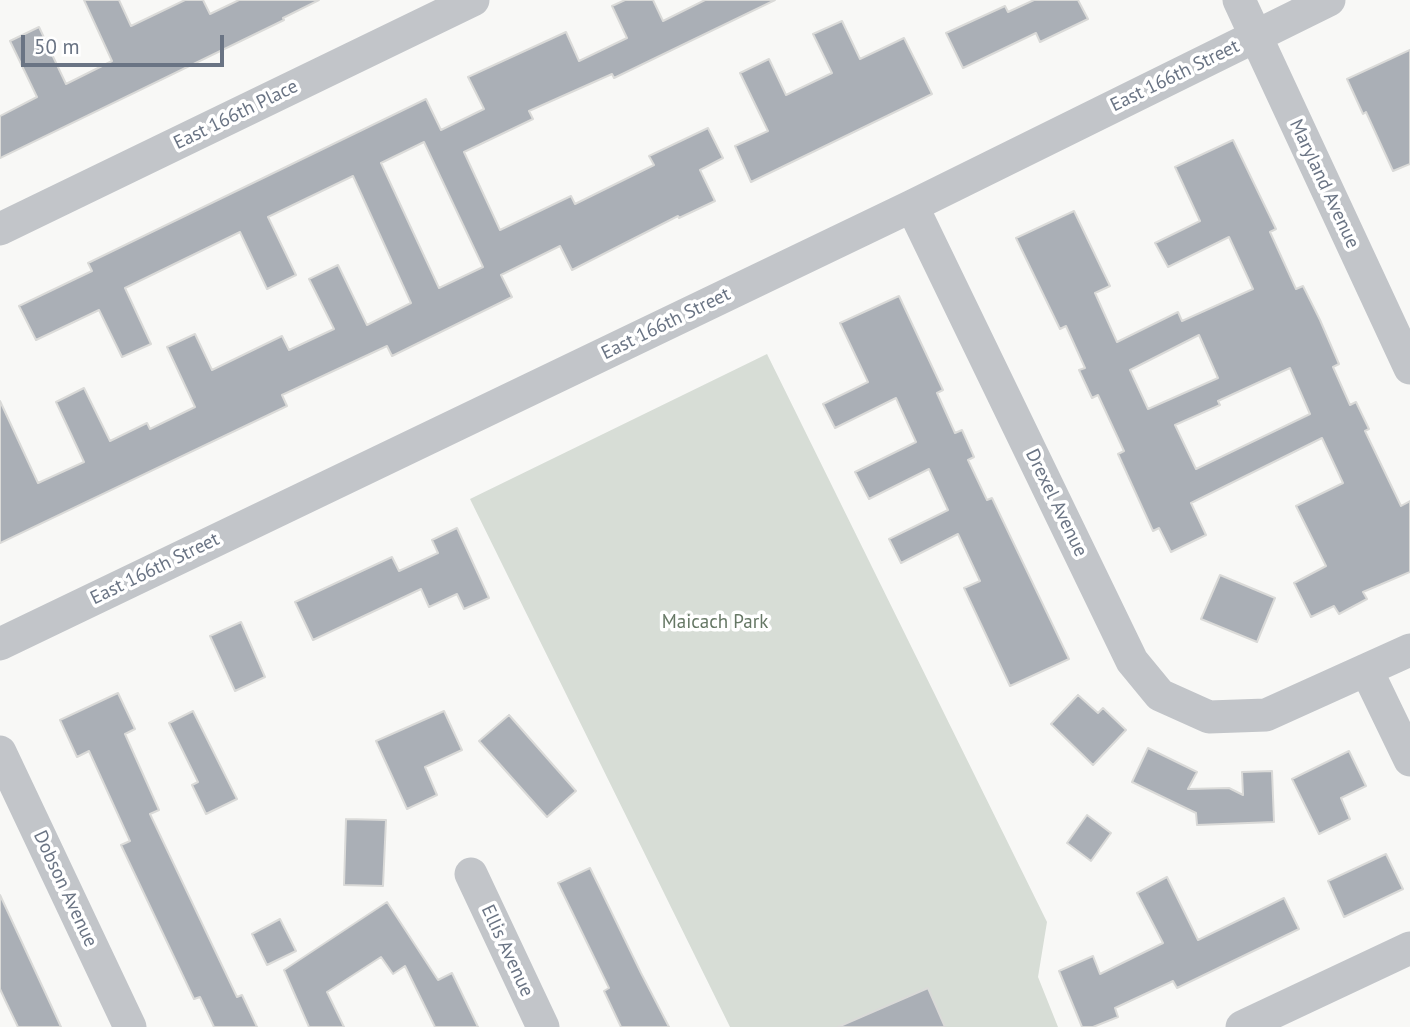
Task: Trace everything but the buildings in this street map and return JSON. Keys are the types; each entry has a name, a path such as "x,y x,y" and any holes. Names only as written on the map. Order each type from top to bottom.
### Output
{"street":[{"name":"East 166th Place","path":"0,229 473,0"},
{"name":"Maryland Avenue","path":"1239,0 1410,368"},
{"name":"East 166th Street","path":"0,643 912,206 1329,0"},
{"name":"Drexel Avenue","path":"912,206 1132,661 1160,695 1209,717 1266,715 1367,671"},
{"path":"1410,650 1367,671 1410,760"},
{"name":"Dobson Avenue","path":"0,752 130,1027"},
{"name":"Ellis Avenue","path":"471,874 544,1027"},
{"path":"1242,1027 1410,948"}],"green space":[{"name":"Maicach Park","path":"767,354 1047,922 1038,977 1058,1027 730,1027 470,499"}]}
